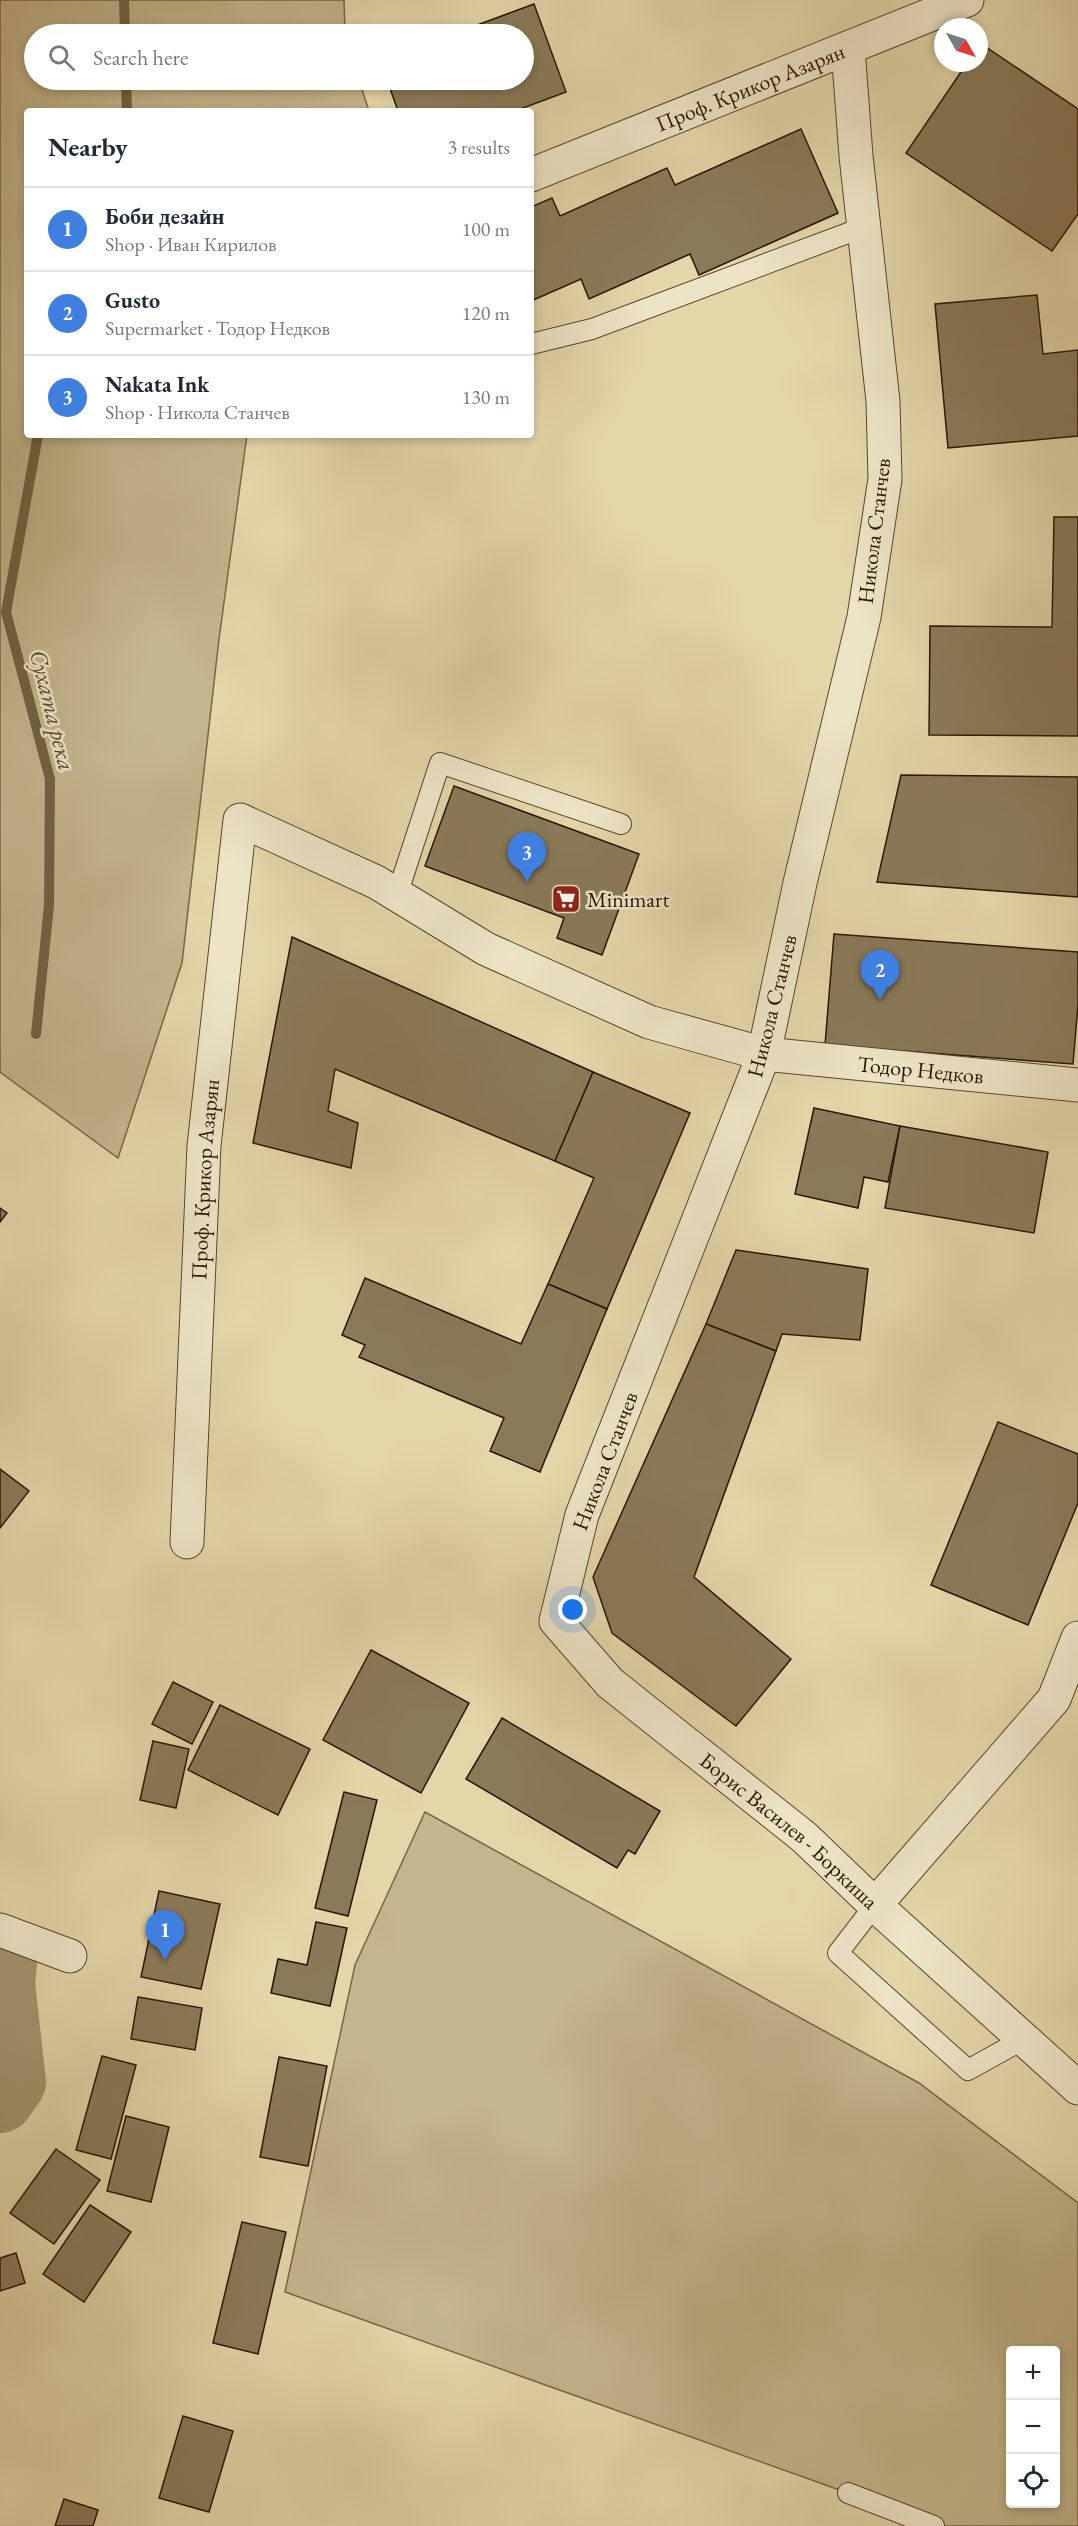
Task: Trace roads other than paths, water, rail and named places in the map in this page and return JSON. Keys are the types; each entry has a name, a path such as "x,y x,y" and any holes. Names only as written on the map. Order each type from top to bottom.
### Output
{"street":[{"name":"Проф. Крикор Азарян","path":"534,174 967,0"},
{"name":"Никола Станчев","path":"556,1621 582,1515 764,1054 800,883 864,616 885,479 883,401 856,156 848,48"},
{"name":"Проф. Крикор Азарян","path":"187,1542 204,1146 240,820"},
{"name":"Тодор Недков","path":"240,820 376,882 486,949 649,1022 764,1054 1078,1085"},
{"name":"Борис Василев - Боркиша","path":"556,1621 610,1683 804,1837 1022,2040 1078,2088"},
{"path":"875,1905 1054,1699 1078,1638"},
{"path":"0,1930 70,1956"}],"lane":[{"path":"534,343 592,329 864,227"},
{"path":"397,895 440,763 621,824"},
{"path":"875,1905 838,1953 968,2070 1022,2040"},
{"path":"848,2493 934,2526"}],"waterway":[{"name":"Сухата река","path":"124,0 125,24"},
{"name":"Сухата река","path":"126,90 127,108"},
{"name":"Сухата река","path":"36,1034 49,905 50,779 6,612 37,438"},
{"path":"0,2099 12,2082 1,1984 4,1953"}],"place":[{"name":"Nakata Ink","path":"527,882"},
{"name":"Minimart","path":"566,899"},
{"name":"Gusto","path":"880,1000"},
{"name":"Боби дезайн","path":"165,1960"}]}
